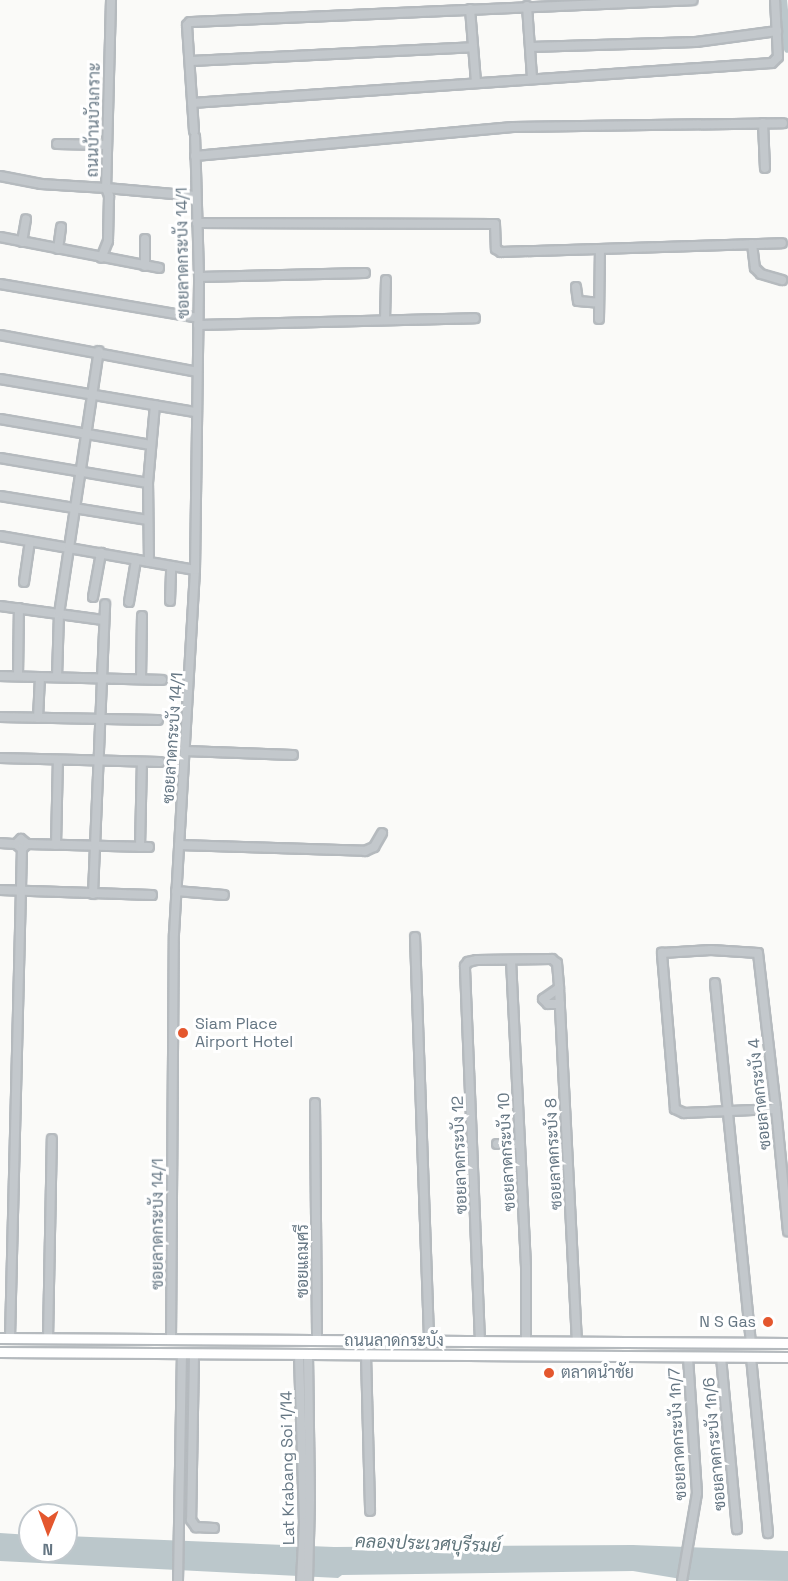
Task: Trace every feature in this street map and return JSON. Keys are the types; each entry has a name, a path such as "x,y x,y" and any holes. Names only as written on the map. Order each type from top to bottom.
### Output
{"main road":[{"name":"ถนนลาดกระบัง","path":"5,1338 788,1343"},
{"path":"304,1355 308,1340"},
{"name":"ถนนลาดกระบัง","path":"0,1352 182,1355 788,1357"}],"street":[{"name":"ถนนบ้านบัวเกราะ","path":"111,0 106,188 196,196"},
{"path":"476,82 470,9 693,0"},
{"path":"192,103 772,63 778,57 775,0"},
{"path":"527,6 532,78"},
{"name":"ซอยลาดกระบัง 14/1","path":"171,1340 176,891 195,570 199,277 191,61 187,25 190,22 470,9"},
{"path":"530,47 696,42 777,31"},
{"path":"191,61 473,47"},
{"path":"763,123 765,168"},
{"path":"195,156 513,127 783,123"},
{"path":"57,144 107,145"},
{"path":"0,176 41,184 106,188 109,196 108,241 101,258"},
{"path":"21,242 26,219"},
{"path":"198,223 495,224 497,252 782,243"},
{"path":"58,249 61,227"},
{"path":"0,237 159,268"},
{"path":"145,239 145,266"},
{"path":"752,244 755,268 761,274 782,280"},
{"path":"599,319 600,249"},
{"path":"199,277 365,273"},
{"path":"385,320 386,280"},
{"path":"0,285 198,321 475,318"},
{"path":"576,287 578,301 599,303"},
{"path":"0,335 99,351 197,372"},
{"path":"57,677 60,614 99,351"},
{"path":"0,379 196,412"},
{"path":"149,562 148,483 155,405"},
{"path":"0,419 151,445"},
{"path":"0,458 148,483"},
{"path":"0,496 148,520"},
{"path":"0,536 195,570"},
{"path":"24,582 30,541"},
{"path":"93,597 101,553"},
{"path":"129,602 136,560"},
{"path":"170,601 171,566"},
{"path":"93,894 100,678 105,604"},
{"path":"0,606 104,620"},
{"path":"18,676 19,608"},
{"path":"141,679 142,616"},
{"path":"0,676 162,680"},
{"path":"38,718 40,677"},
{"path":"0,717 158,720"},
{"path":"185,752 293,755"},
{"path":"0,758 160,762"},
{"path":"56,845 58,760"},
{"path":"140,847 142,762"},
{"path":"179,844 364,851 374,848 382,833"},
{"path":"0,843 22,846 149,847"},
{"path":"5,1338 22,846"},
{"path":"0,890 152,896"},
{"path":"176,891 224,895"},
{"path":"414,937 429,1341"},
{"name":"ซอยลาดกระบัง 4","path":"729,1111 684,1113 675,1109 661,955 668,952 753,951 759,955 788,1231"},
{"name":"ซอยลาดกระบัง 8","path":"511,960 552,959 557,963 578,1343"},
{"name":"ซอยลาดกระบัง 12","path":"480,1342 465,966 468,962 477,960 511,960"},
{"name":"ซอยลาดกระบัง 10","path":"511,960 526,1342"},
{"path":"715,983 751,1343"},
{"path":"559,988 543,999 548,1004 560,1004"},
{"name":"ซอยแถมศรี","path":"308,1340 317,1181 315,1103"},
{"path":"729,1111 776,1109"},
{"path":"48,1339 52,1139"},
{"path":"497,1144 519,1144"},
{"path":"194,1354 191,1520 196,1527 214,1528"},
{"path":"178,1581 182,1355"},
{"path":"304,1355 308,1581"},
{"path":"366,1355 370,1511"},
{"name":"ซอยลาดกระบัง 1ก/7","path":"682,1581 694,1522 697,1474 688,1357"},
{"name":"ซอยลาดกระบัง 1ก/6","path":"721,1357 737,1529"},
{"path":"751,1357 768,1533"},
{"name":"Lat Krabang Soi 1/14","path":"301,1581 307,1522"}],"shaded area":[{"path":"0,1533 18,1534 18,1562 0,1561"},
{"path":"78,1536 334,1547 633,1545 788,1551 788,1581 687,1580 633,1571 342,1575 338,1578 40,1563 78,1563"}],"waterway":[{"path":"783,0 788,49"}],"place":[{"name":"Siam Place Airport Hotel","path":"183,1033"},
{"name":"N S Gas","path":"768,1322"},
{"name":"ตลาดนำชัย","path":"549,1373"}],"water label":[{"name":"คลองประเวศบุรีรมย์","path":"428,1544"}]}
